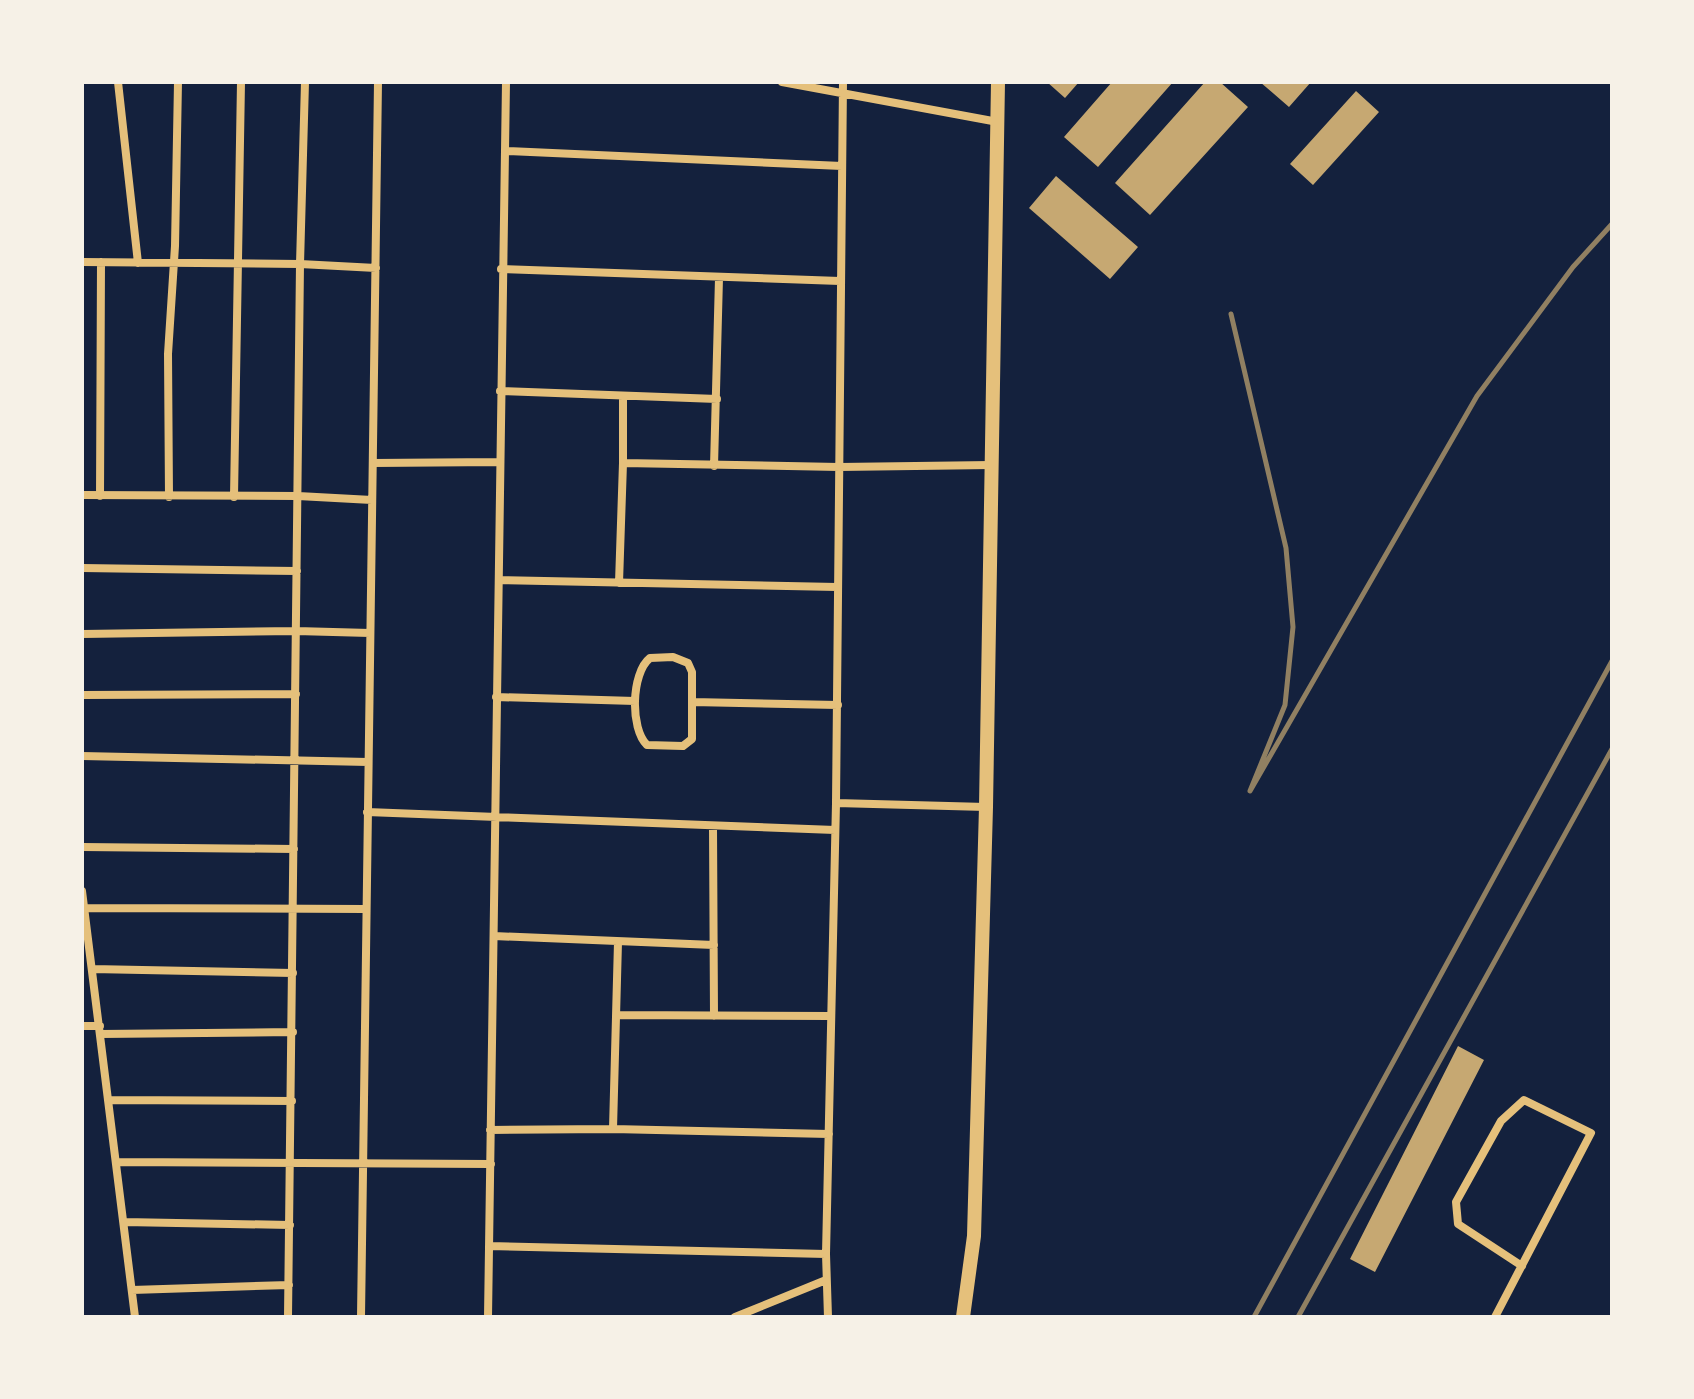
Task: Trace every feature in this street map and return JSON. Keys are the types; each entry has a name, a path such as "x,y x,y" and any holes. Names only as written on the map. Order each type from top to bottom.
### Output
{"main road":[{"path":"963,1317 974,1236 986,807 998,82"}],"street":[{"path":"118,82 138,263"},
{"path":"169,497 168,354 174,263 178,82"},
{"path":"234,497 241,82"},
{"path":"288,1317 300,264 305,82"},
{"path":"361,1317 378,82"},
{"path":"488,1317 506,82"},
{"path":"782,82 998,122"},
{"path":"828,1317 826,1254 838,705 843,82"},
{"path":"506,151 842,166"},
{"path":"82,262 300,264 376,268"},
{"path":"100,496 101,262"},
{"path":"501,269 840,281"},
{"path":"714,466 719,278"},
{"path":"500,391 717,399"},
{"path":"619,583 623,396"},
{"path":"373,463 499,462"},
{"path":"623,463 839,467 991,465"},
{"path":"82,495 298,496 372,500"},
{"path":"82,568 297,571"},
{"path":"499,580 837,587"},
{"path":"82,634 370,633"},
{"path":"653,657 673,657 685,661 692,668 692,702 691,742 683,746 652,746 643,742 639,736 635,701 638,676 644,663 653,657"},
{"path":"82,695 296,694"},
{"path":"496,697 635,701"},
{"path":"692,702 838,705"},
{"path":"82,756 368,762"},
{"path":"836,803 986,807"},
{"path":"367,812 835,830"},
{"path":"713,827 714,1016"},
{"path":"82,847 294,849"},
{"path":"82,891 135,1317"},
{"path":"84,908 365,909"},
{"path":"494,936 714,945"},
{"path":"613,1129 618,942"},
{"path":"92,969 293,973"},
{"path":"617,1015 831,1016"},
{"path":"82,1026 100,1030 293,1032"},
{"path":"109,1100 292,1101"},
{"path":"1495,1317 1522,1266 1591,1133 1524,1100 1501,1121 1456,1202 1458,1224 1522,1266"},
{"path":"490,1130 613,1129 829,1134"},
{"path":"116,1162 491,1164"},
{"path":"124,1222 290,1225"},
{"path":"489,1246 826,1254"},
{"path":"735,1317 826,1280"},
{"path":"132,1290 289,1285"}],"building":[{"path":"1047,82 1079,82 1065,98"},
{"path":"1112,82 1173,82 1098,167 1064,137"},
{"path":"1205,82 1220,82 1248,107 1150,215 1115,183"},
{"path":"1260,82 1311,82 1289,107"},
{"path":"1356,91 1379,112 1313,185 1290,164"},
{"path":"1056,176 1138,247 1110,279 1029,208"},
{"path":"1458,1046 1484,1060 1375,1272 1350,1259"}],"railway":[{"path":"1231,314 1286,548 1293,627 1285,705 1250,791 1477,396 1573,267 1612,224"},
{"path":"1254,1317 1612,661"},
{"path":"1298,1317 1612,749"}]}
